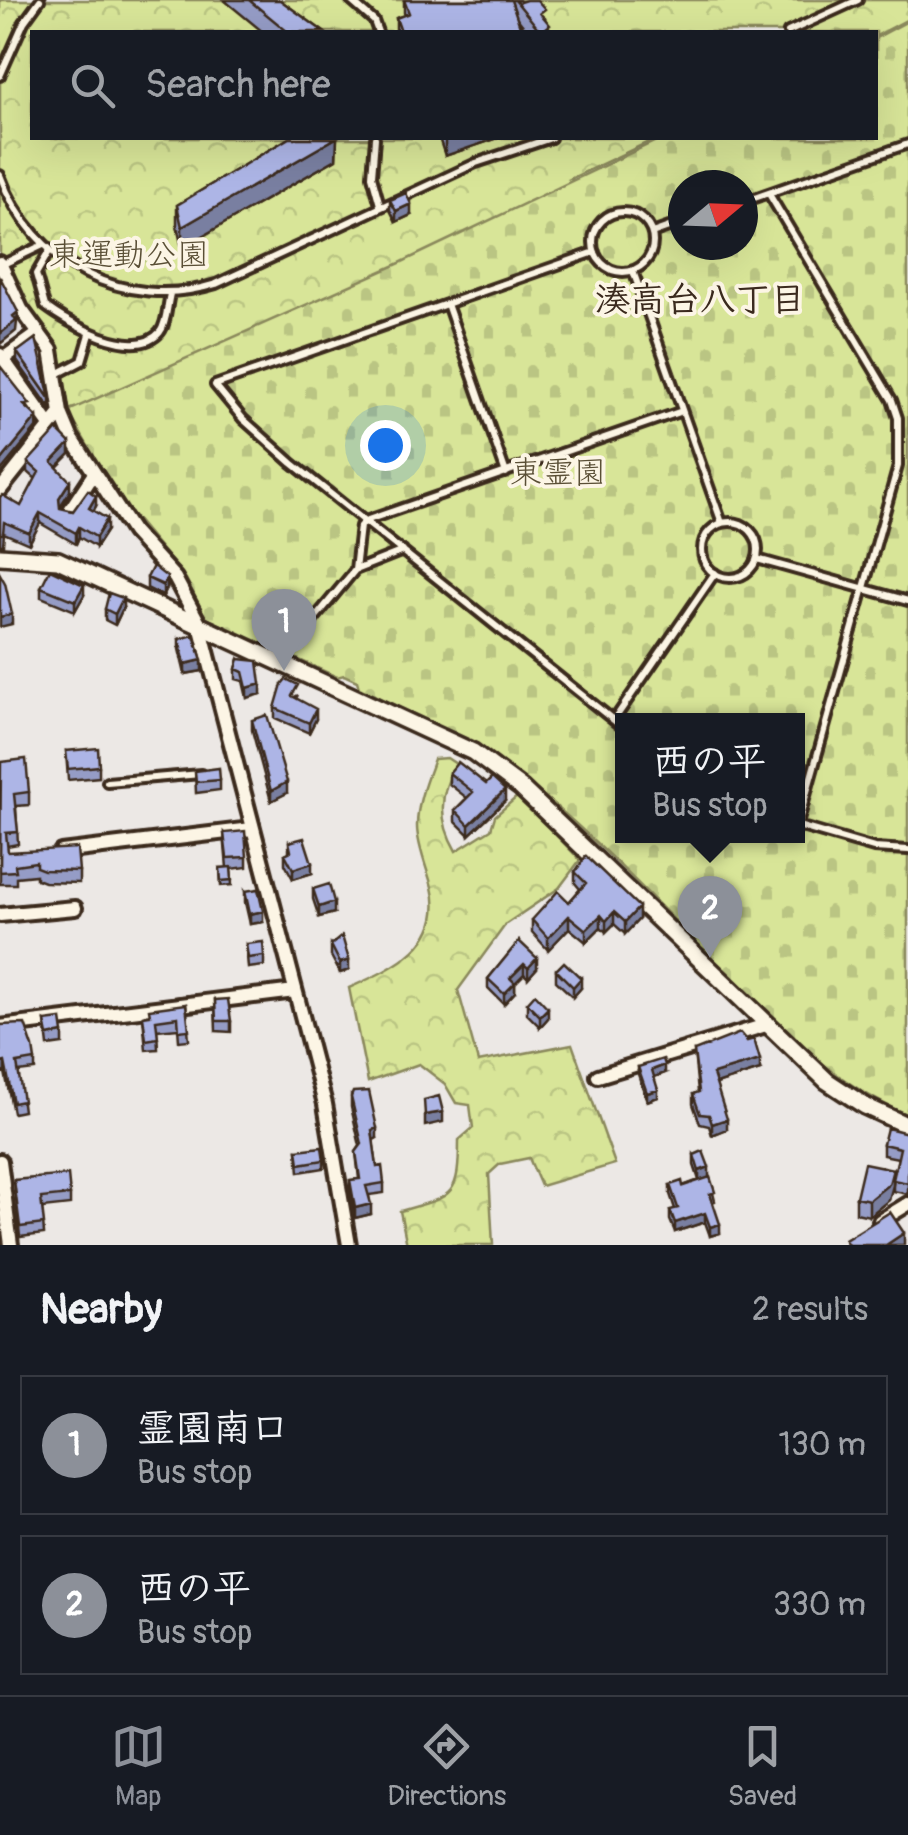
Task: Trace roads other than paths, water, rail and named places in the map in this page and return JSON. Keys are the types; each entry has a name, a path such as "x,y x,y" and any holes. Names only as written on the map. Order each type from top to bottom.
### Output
{"street":[{"path":"0,264 21,309 51,350 62,413 93,476 133,532 174,578 200,625 229,762 252,829 325,1104 348,1245"},
{"path":"39,333 1,358 49,424"},
{"path":"1,487 49,424 62,413"},
{"path":"68,514 93,476"},
{"path":"0,556 58,560 473,752 521,788 827,1081 865,1106 908,1126"},
{"path":"44,854 252,829"},
{"path":"0,915 75,908"},
{"path":"0,1027 295,990"},
{"path":"598,1076 766,1025"},
{"path":"0,1161 11,1245"},
{"path":"874,1224 908,1204"}],"lane":[{"path":"0,76 24,22 40,0"},
{"path":"350,0 374,22 377,30"},
{"path":"792,30 858,0"},
{"path":"375,140 372,176 380,205"},
{"path":"0,175 22,219 46,248 78,272 110,286 170,294 216,284 476,163 546,140"},
{"path":"758,197 908,144"},
{"path":"769,194 879,377 898,418 898,466 805,799"},
{"path":"613,214 634,214 652,233 650,257 634,271 612,270 595,252 597,228 613,214"},
{"path":"652,233 668,227"},
{"path":"46,248 36,274 45,306 90,334 127,342 151,338 164,325 170,294"},
{"path":"0,264 46,248"},
{"path":"595,252 214,385 244,419 365,521 614,720"},
{"path":"634,271 722,523"},
{"path":"447,304 506,473"},
{"path":"57,374 82,361 90,334"},
{"path":"355,570 360,526 365,521 682,411"},
{"path":"722,523 739,523 751,531 758,544 757,559 749,571 736,578 715,574 705,562 702,548 706,534 722,523"},
{"path":"280,660 355,570 404,551"},
{"path":"757,559 908,601"},
{"path":"619,713 715,574"},
{"path":"107,782 207,773"},
{"path":"805,827 874,848 908,850"}],"place":[{"name":"霊園南口","path":"284,671"},
{"name":"西の平","path":"710,958"}],"district":[{"name":"湊高台八丁目","path":"700,299"}],"park label":[{"name":"東運動公園","path":"129,254"},
{"name":"東霊園","path":"558,472"}]}
